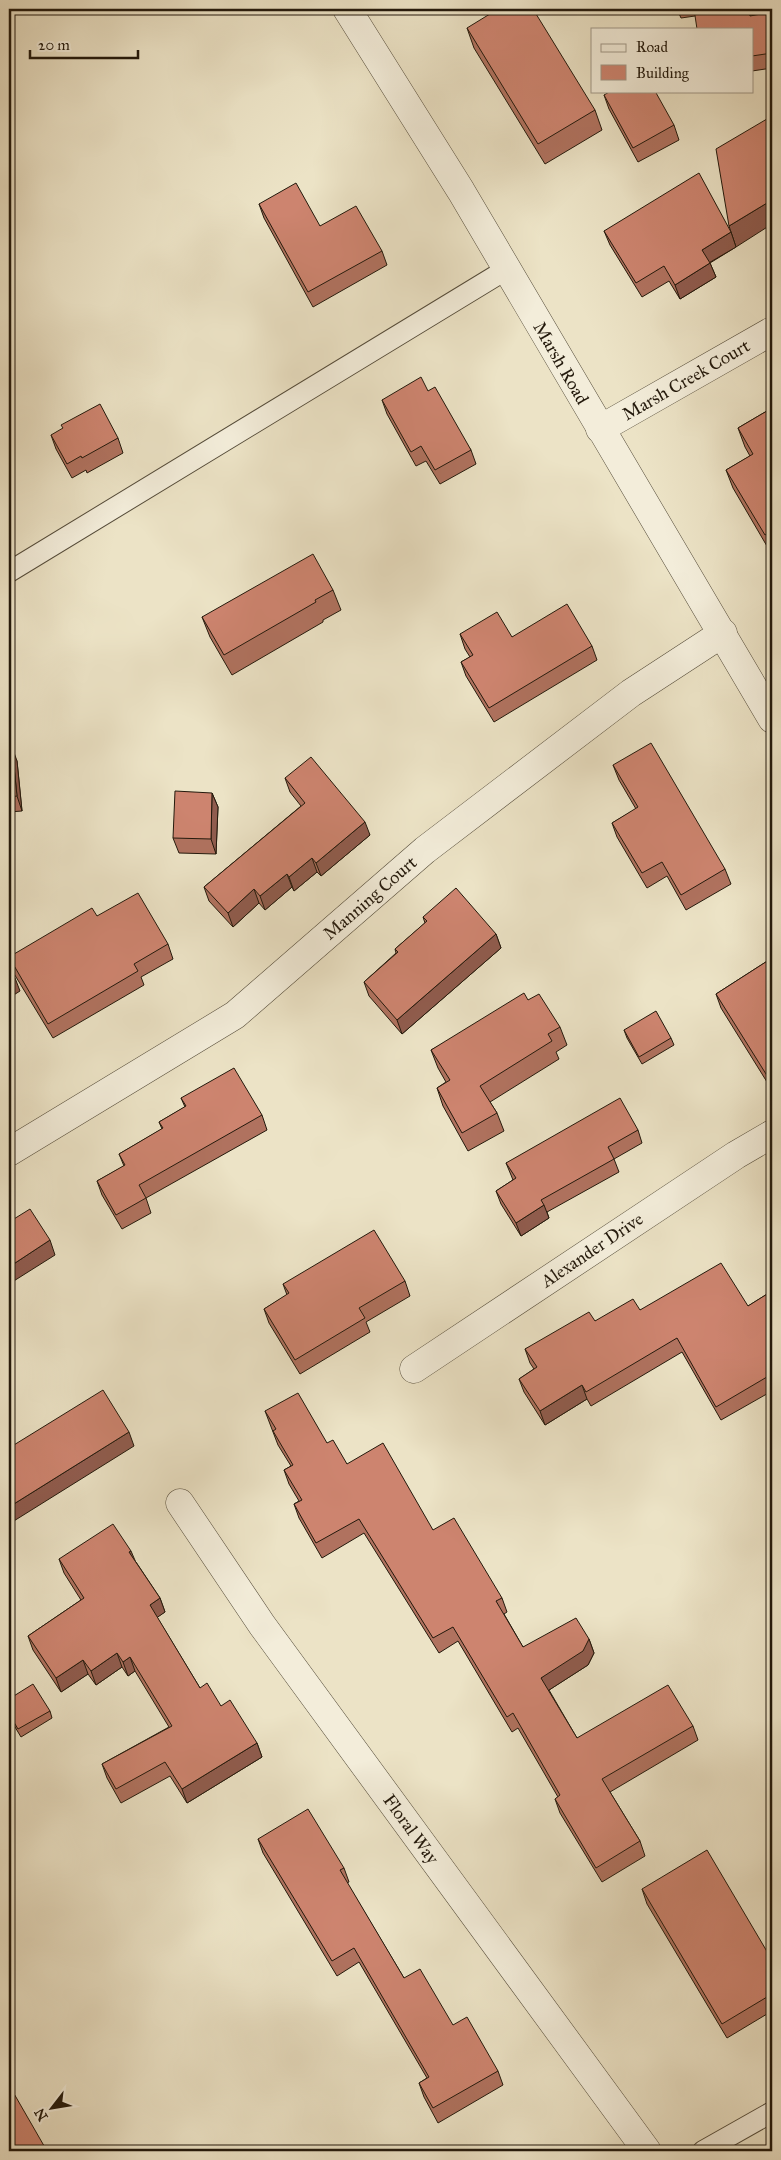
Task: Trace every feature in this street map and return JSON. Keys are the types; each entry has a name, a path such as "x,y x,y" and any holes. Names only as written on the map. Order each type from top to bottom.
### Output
{"street":[{"name":"Marsh Road","path":"347,9 461,191 772,719"},
{"name":"Marsh Creek Court","path":"600,429 772,331"},
{"name":"Manning Court","path":"9,1152 235,1015 426,850 632,693 723,633"},
{"name":"Alexander Drive","path":"414,1369 736,1155 772,1134"},
{"name":"Floral Way","path":"180,1502 262,1626 647,2151"}],"lane":[{"path":"9,572 507,270"},
{"path":"703,2151 772,2112"}],"building":[{"path":"498,9 533,9 595,110 538,144 467,28"},
{"path":"694,9 748,9 750,16 772,12 772,53 754,56 754,28 697,28"},
{"path":"609,92 656,92 674,125 633,148 604,95"},
{"path":"772,116 772,200 729,226 716,149"},
{"path":"699,173 731,232 702,250 710,263 675,285 664,266 636,283 604,231"},
{"path":"296,183 320,226 356,206 382,251 308,292 259,204"},
{"path":"421,377 428,391 435,387 471,450 435,470 421,446 411,452 382,400"},
{"path":"100,404 118,438 67,464 51,435 63,428 61,425"},
{"path":"772,408 772,530 765,535 726,470 753,454 738,428"},
{"path":"313,554 333,590 315,600 316,602 224,655 202,617"},
{"path":"567,604 592,646 489,708 461,662 473,655 460,634 497,612 512,637"},
{"path":"651,743 725,869 681,895 662,862 642,873 612,823 638,807 613,765"},
{"path":"9,747 12,747 17,796 9,797"},
{"path":"311,757 365,822 316,863 312,858 289,877 287,874 260,896 254,889 228,913 204,887 305,803 285,778"},
{"path":"175,791 212,793 211,839 173,838"},
{"path":"456,888 496,934 397,1020 364,982 398,952 395,949 427,921 423,917"},
{"path":"138,893 168,944 134,964 138,971 48,1024 9,957 92,908 97,916"},
{"path":"772,958 772,1082 771,1082 716,994"},
{"path":"9,969 15,978 9,982"},
{"path":"524,993 528,1000 539,994 560,1027 548,1034 552,1041 480,1086 497,1113 462,1133 437,1088 450,1080 431,1050"},
{"path":"656,1011 671,1038 639,1057 624,1030"},
{"path":"234,1068 262,1115 139,1185 146,1198 116,1215 97,1181 125,1165 119,1154 163,1128 159,1122 186,1106 181,1098"},
{"path":"620,1098 638,1130 608,1147 614,1159 541,1200 544,1205 516,1223 496,1191 516,1178 506,1163"},
{"path":"30,1209 50,1240 9,1267 9,1222"},
{"path":"374,1230 405,1281 359,1308 365,1318 295,1360 264,1309 289,1293 283,1284"},
{"path":"721,1263 748,1306 772,1291 772,1374 716,1407 677,1338 586,1392 582,1385 540,1411 519,1379 537,1367 525,1349 589,1312 595,1321 633,1299 640,1310"},
{"path":"103,1390 129,1432 9,1507 9,1448"},
{"path":"298,1393 327,1443 333,1440 347,1464 383,1443 433,1530 454,1518 502,1598 496,1601 523,1647 576,1618 589,1639 583,1651 541,1678 577,1738 668,1685 693,1726 602,1779 640,1841 596,1868 555,1799 560,1795 513,1713 507,1717 453,1627 433,1638 359,1519 316,1543 294,1504 302,1500 284,1470 293,1465 273,1431 276,1429 265,1411"},
{"path":"113,1524 131,1551 129,1552 160,1598 150,1605 200,1688 207,1683 221,1706 230,1700 257,1743 182,1789 165,1762 116,1789 102,1764 172,1726 130,1657 123,1662 117,1653 91,1671 83,1660 56,1678 28,1636 84,1598 59,1559"},
{"path":"33,1684 50,1711 18,1729 9,1714 9,1699"},
{"path":"308,1809 344,1868 340,1870 404,1978 420,1969 453,2025 467,2017 498,2071 433,2108 419,2083 429,2077 354,1948 332,1961 258,1839"},
{"path":"707,1850 772,1960 772,1994 722,2024 642,1889"},
{"path":"9,2085 47,2151 9,2151"}]}
